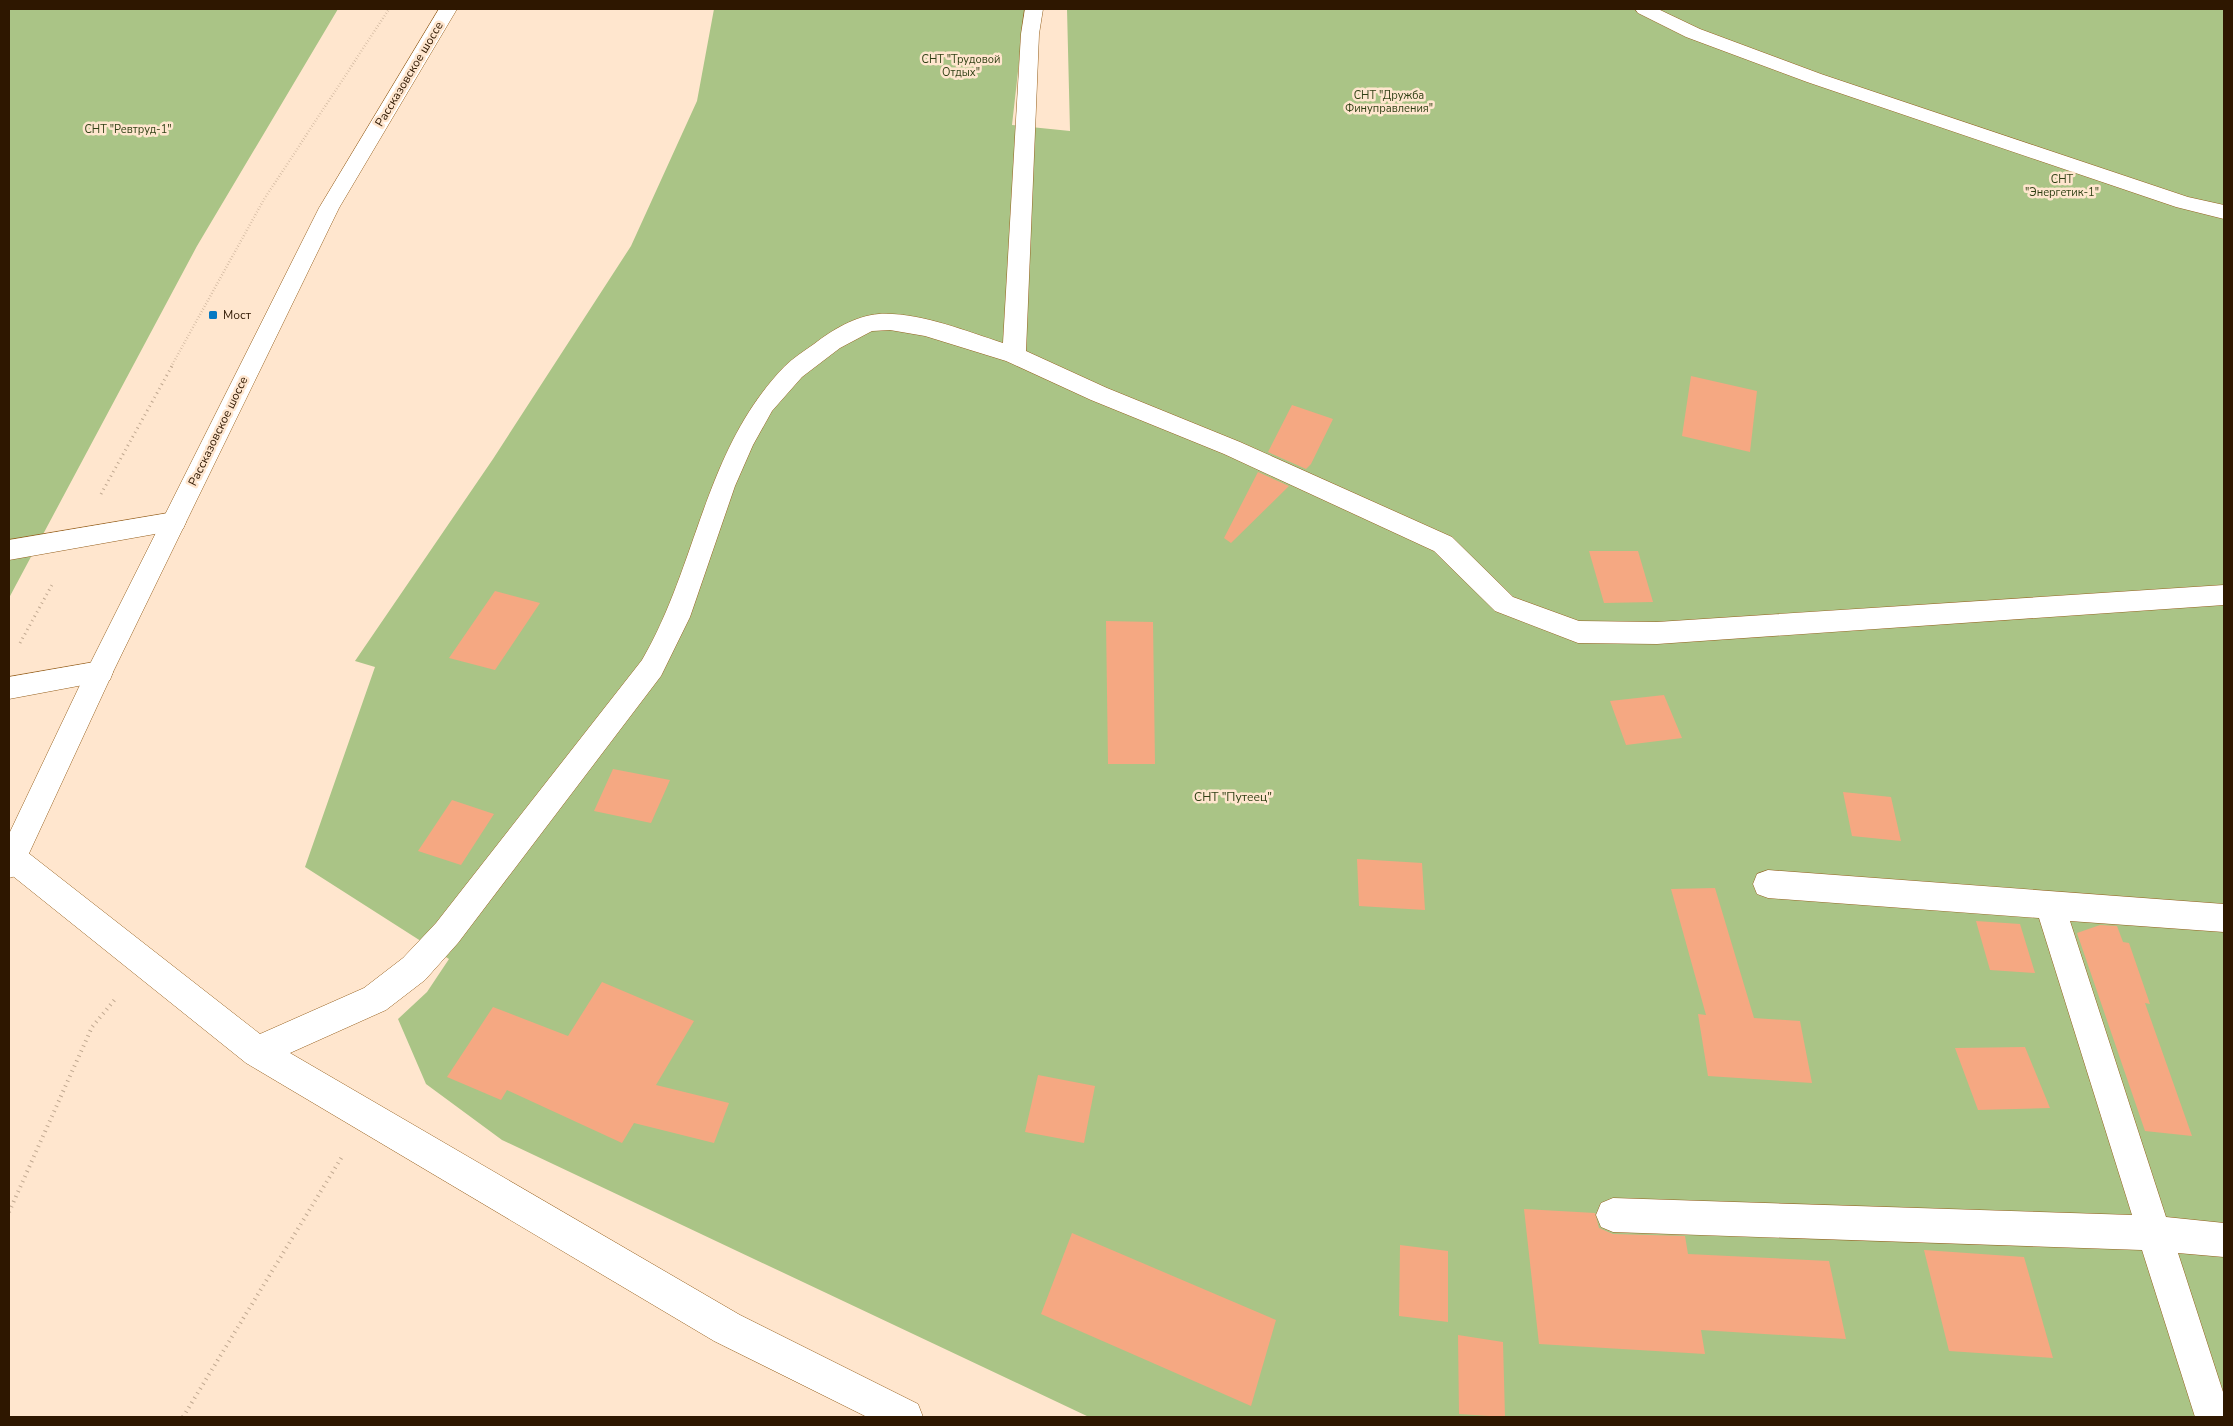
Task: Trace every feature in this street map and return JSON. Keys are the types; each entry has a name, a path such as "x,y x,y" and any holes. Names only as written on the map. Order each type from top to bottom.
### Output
{"main road":[{"name":"Рассказовское шоссе","path":"10,861 100,672 329,208 448,9"},
{"path":"1014,355 1030,34 1034,9"},
{"path":"1644,9 1693,33 1814,78 2183,202 2224,212"},
{"path":"257,1052 375,999 414,969 447,933 656,660 685,599 724,479 750,427 779,383 813,354 854,330 878,322 905,324 1014,355 1099,394 1232,448 1443,544 1504,604 1578,632 1657,633 2224,595"},
{"path":"9,550 174,522"},
{"path":"9,688 100,672"},
{"path":"10,861 146,963 257,1052 727,1328 905,1417"},
{"path":"1768,884 2224,918"},
{"path":"2050,905 2213,1417"},
{"path":"1613,1215 2154,1233 2224,1240"}],"path":[{"path":"16,649 263,201 389,9"},
{"path":"9,1212 92,1027 146,963"},
{"path":"184,1417 366,1116"}],"green space":[{"name":"СНТ \"Ревтруд-1\"","path":"9,9 338,9 197,246 9,598"},
{"name":"СНТ \"Путеец\"","path":"714,9 1025,9 1012,125 1070,131 1067,9 2224,9 2224,1417 1089,1417 502,1140 426,1084 398,1019 427,992 449,959 305,867 375,667 355,661 493,459 631,246 697,101"}],"building":[{"path":"1691,376 1757,391 1750,452 1682,436"},
{"path":"1292,405 1333,419 1311,464 1306,469 1268,452"},
{"path":"1258,472 1289,486 1231,543 1224,538"},
{"path":"1589,551 1638,551 1653,602 1604,603"},
{"path":"495,591 540,603 495,670 449,658"},
{"path":"1106,621 1153,622 1155,764 1108,764"},
{"path":"1664,695 1682,738 1626,745 1610,701"},
{"path":"613,769 670,780 651,823 594,811"},
{"path":"1843,792 1891,797 1901,841 1852,836"},
{"path":"452,800 494,814 461,865 418,851"},
{"path":"1357,859 1422,863 1425,910 1359,906"},
{"path":"1715,888 1754,1018 1800,1021 1812,1083 1708,1076 1698,1014 1706,1015 1671,889"},
{"path":"1976,921 2020,924 2035,973 1990,970"},
{"path":"2100,925 2117,926 2123,942 2129,943 2150,1004 2145,1003 2192,1136 2145,1131 2077,933"},
{"path":"602,982 694,1021 656,1085 729,1103 714,1143 634,1123 622,1143 507,1090 501,1100 447,1077 493,1007 568,1036"},
{"path":"2025,1047 2050,1108 1978,1110 1955,1048"},
{"path":"1038,1075 1095,1086 1084,1143 1025,1132"},
{"path":"1524,1209 1595,1213 1599,1228 1613,1234 1685,1236 1688,1254 1829,1261 1846,1339 1701,1330 1705,1354 1539,1344"},
{"path":"1072,1233 1276,1320 1251,1406 1041,1314"},
{"path":"1400,1245 1448,1251 1448,1322 1399,1316"},
{"path":"1924,1250 2024,1257 2053,1358 1949,1351"},
{"path":"1458,1335 1503,1342 1505,1417 1459,1414"}],"place":[{"name":"Мост","path":"213,315"}],"park label":[{"name":"СНТ \"Трудовой Отдых\"","path":"961,65"},
{"name":"СНТ \"Дружба Финуправления\"","path":"1389,101"},
{"name":"СНТ \"Энергетик-1\"","path":"2062,185"}]}
